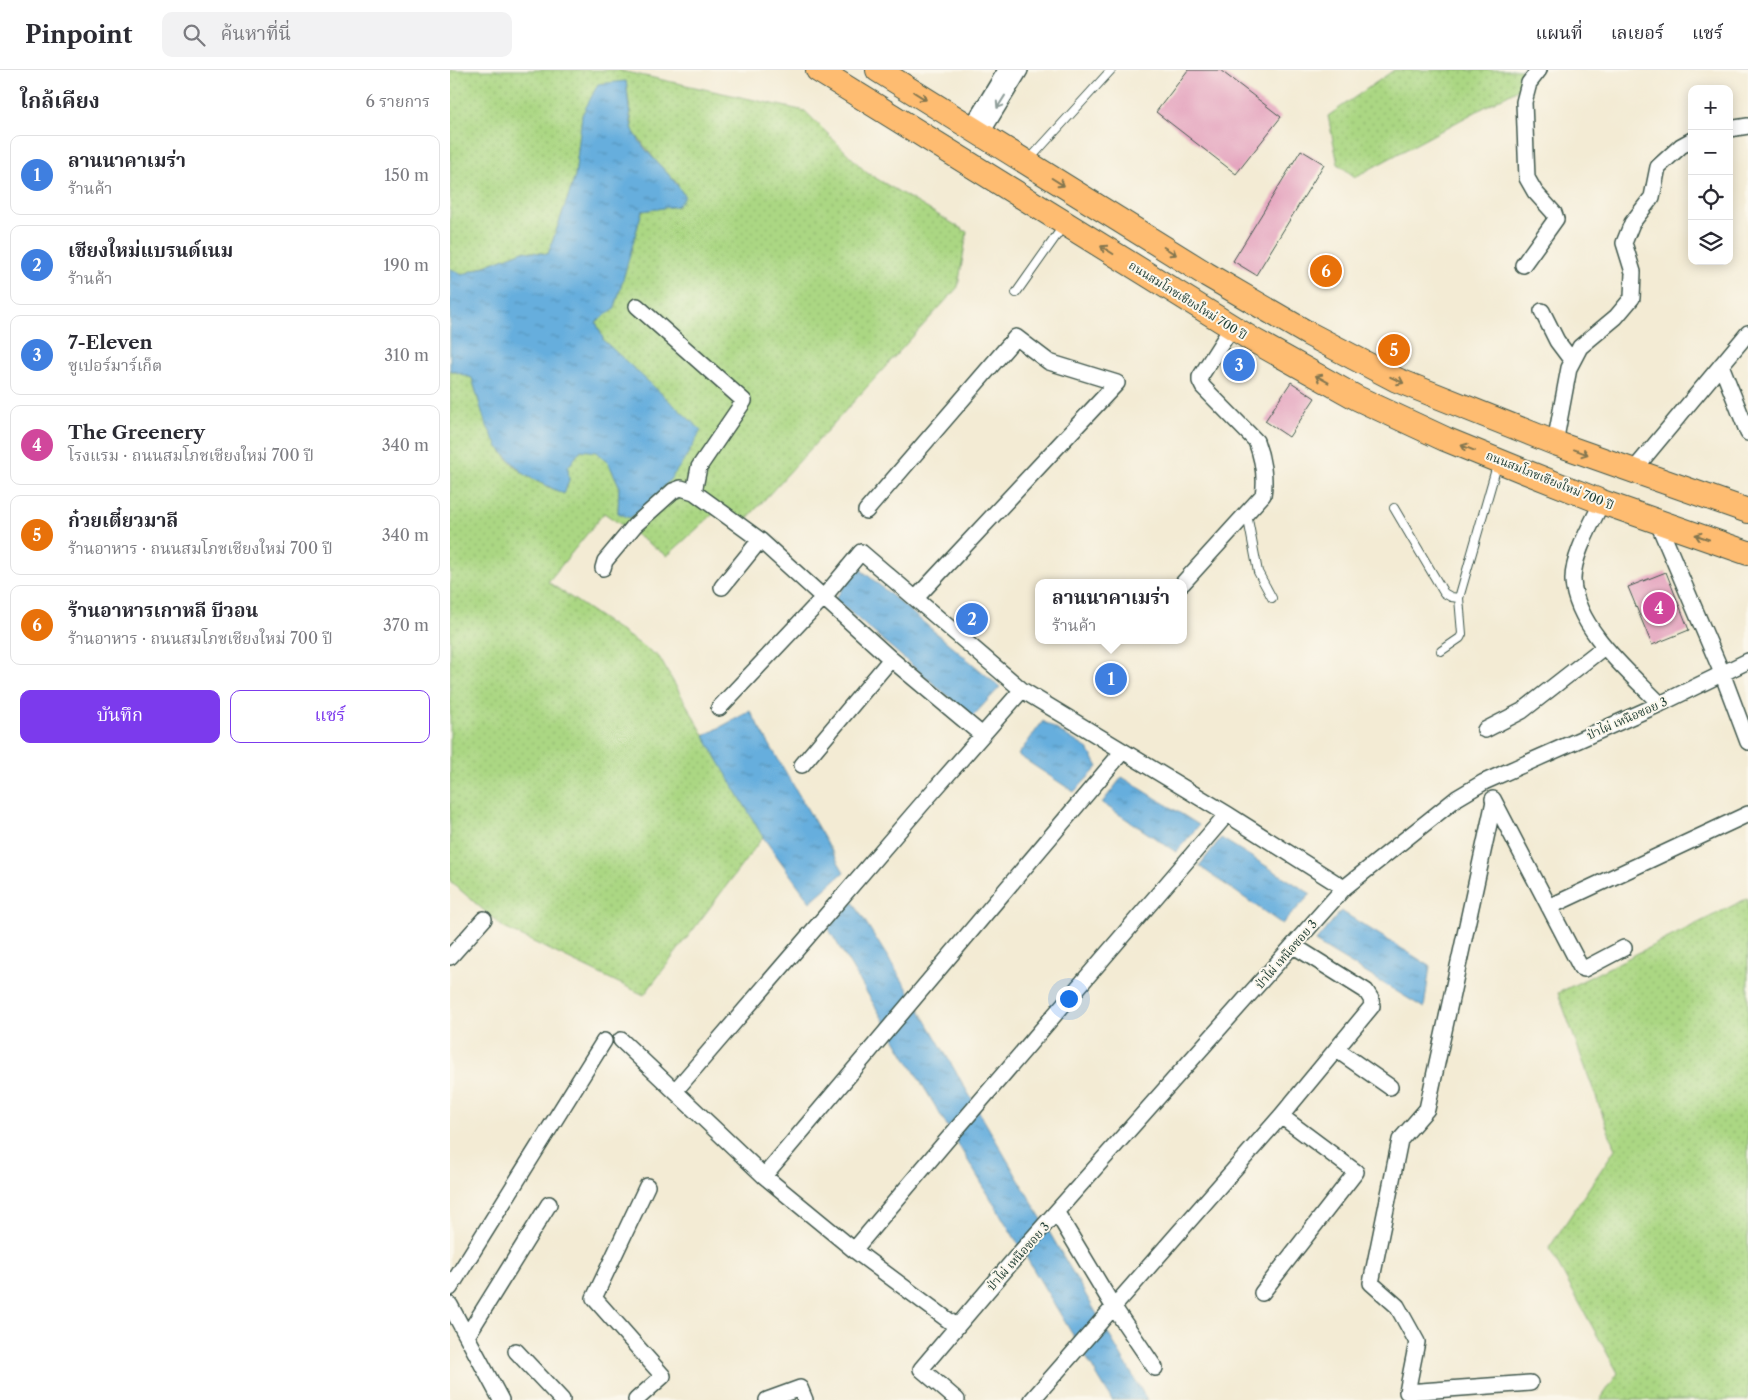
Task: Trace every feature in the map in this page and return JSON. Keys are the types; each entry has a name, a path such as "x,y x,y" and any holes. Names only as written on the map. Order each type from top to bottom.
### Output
{"main road":[{"name":"ถนนสมโภชเชียงใหม่ 700 ปี","path":"818,70 1232,327 1357,398 1445,439 1602,502 1748,553"},
{"path":"878,70 1190,264 1308,334 1397,380 1555,443 1748,512"}],"street":[{"path":"976,131 1006,70"},
{"path":"976,131 1020,70"},
{"path":"1523,265 1556,219 1554,213 1535,192 1527,178 1524,102 1529,83 1539,70"},
{"path":"1733,128 1748,126"},
{"path":"1555,443 1569,368 1572,362 1580,347 1616,317 1632,298 1633,272 1624,243 1632,223 1652,197 1658,167 1681,146 1688,142"},
{"path":"637,306 744,401 699,467 694,492"},
{"path":"1542,311 1557,341 1572,362"},
{"path":"1187,579 1263,495 1265,485 1259,448 1256,441 1203,387 1200,381 1200,377 1232,327"},
{"path":"1633,471 1748,333"},
{"path":"866,512 1016,337 1049,362 1117,383 916,598"},
{"path":"1721,365 1748,433"},
{"path":"603,568 605,561 635,525 673,492 681,488 694,492 760,540 891,659 982,735"},
{"path":"1602,502 1579,551 1573,580 1579,606 1604,647 1660,704"},
{"path":"1657,521 1722,673 1748,742"},
{"path":"722,586 760,540"},
{"path":"719,708 823,598 861,552 1022,690 1227,814 1344,888"},
{"path":"1485,730 1522,711 1604,647"},
{"path":"802,765 891,659"},
{"name":"ป่าไผ่ เหนือซอย 3","path":"957,1400 920,1369 1017,1256 1344,888 1457,798 1484,782 1660,704 1748,661"},
{"path":"675,1091 1022,690"},
{"path":"764,1176 1123,752"},
{"path":"1484,782 1581,968 1584,969 1624,948"},
{"path":"1494,801 1426,1109 1400,1140 1372,1283 1397,1306 1417,1342 1408,1396 1463,1394 1530,1383"},
{"path":"854,1250 1227,814"},
{"path":"1549,907 1748,814"},
{"path":"450,957 484,919"},
{"path":"1032,1400 1282,1116 1372,1006 1372,999 1366,991 1294,946"},
{"path":"621,1040 764,1176 854,1250 956,1326"},
{"path":"450,1288 604,1041"},
{"path":"1337,1050 1390,1087"},
{"path":"1262,1293 1356,1172 1282,1116"},
{"path":"636,1400 663,1376 594,1298 647,1186"},
{"path":"468,1336 549,1204"},
{"path":"1052,1218 1155,1368"},
{"path":"450,1305 501,1400"},
{"path":"516,1351 562,1400"},
{"path":"767,1400 800,1388 805,1400"}],"lane":[{"path":"1026,162 1111,70"},
{"path":"1016,293 1065,224"},
{"path":"1441,651 1460,638 1462,634 1459,598 1498,460"},
{"path":"1394,508 1444,594 1459,598"},
{"path":"1247,514 1258,572 1272,598"}],"green space":[{"path":"450,70 617,70 805,111 867,173 967,232 958,287 744,522 722,506 667,556 604,513 548,582 659,657 763,837 644,995 504,928 450,881 450,370 472,378 491,434 506,458 529,477 564,494 569,481 568,467 581,449 597,452 608,462 619,485 618,513 651,501 687,455 700,430 604,341 596,322 615,308 642,211 677,206 678,184 656,161 633,131 626,81 582,115 575,177 548,254 523,251 461,275 450,268"},
{"path":"1394,70 1520,70 1526,76 1518,89 1355,177 1338,164 1328,116"},
{"path":"1748,898 1748,1400 1600,1400 1618,1373 1549,1248 1615,1149 1558,993"}],"water":[{"path":"626,81 634,132 645,149 680,188 685,197 677,206 642,211 615,308 596,322 604,341 701,430 671,478 652,500 630,518 618,513 619,485 608,462 597,452 581,450 568,467 569,481 564,494 527,476 498,447 485,422 472,378 450,370 450,268 462,275 523,251 548,254 575,177 582,115 598,84"},
{"path":"858,567 1000,687 972,717 835,599"},
{"path":"750,711 844,872 810,902 763,837 704,736"},
{"path":"1043,721 1088,749 1098,767 1074,792 1018,755"},
{"path":"1122,777 1199,825 1176,852 1102,803"},
{"path":"1221,838 1311,894 1282,924 1199,866"},
{"path":"853,902 907,988 1147,1400 1112,1400 828,928"},
{"path":"1341,911 1430,966 1424,1008 1315,942"}],"building":[{"path":"1188,70 1220,70 1281,117 1236,174 1156,112"},
{"path":"1301,150 1324,164 1256,275 1233,261"},
{"path":"1291,382 1315,398 1289,437 1265,421"},
{"path":"1666,572 1689,630 1652,645 1628,587"}],"place":[{"name":"ร้านอาหารเกาหลี บีวอน","path":"1326,271"},
{"name":"ก๋วยเตี๋ยวมาลี","path":"1394,350"},
{"name":"7-Eleven","path":"1239,365"},
{"name":"The Greenery","path":"1659,608"},
{"name":"เชียงใหม่แบรนด์เนม","path":"972,619"},
{"name":"ลานนาคาเมร่า","path":"1111,679"}]}
